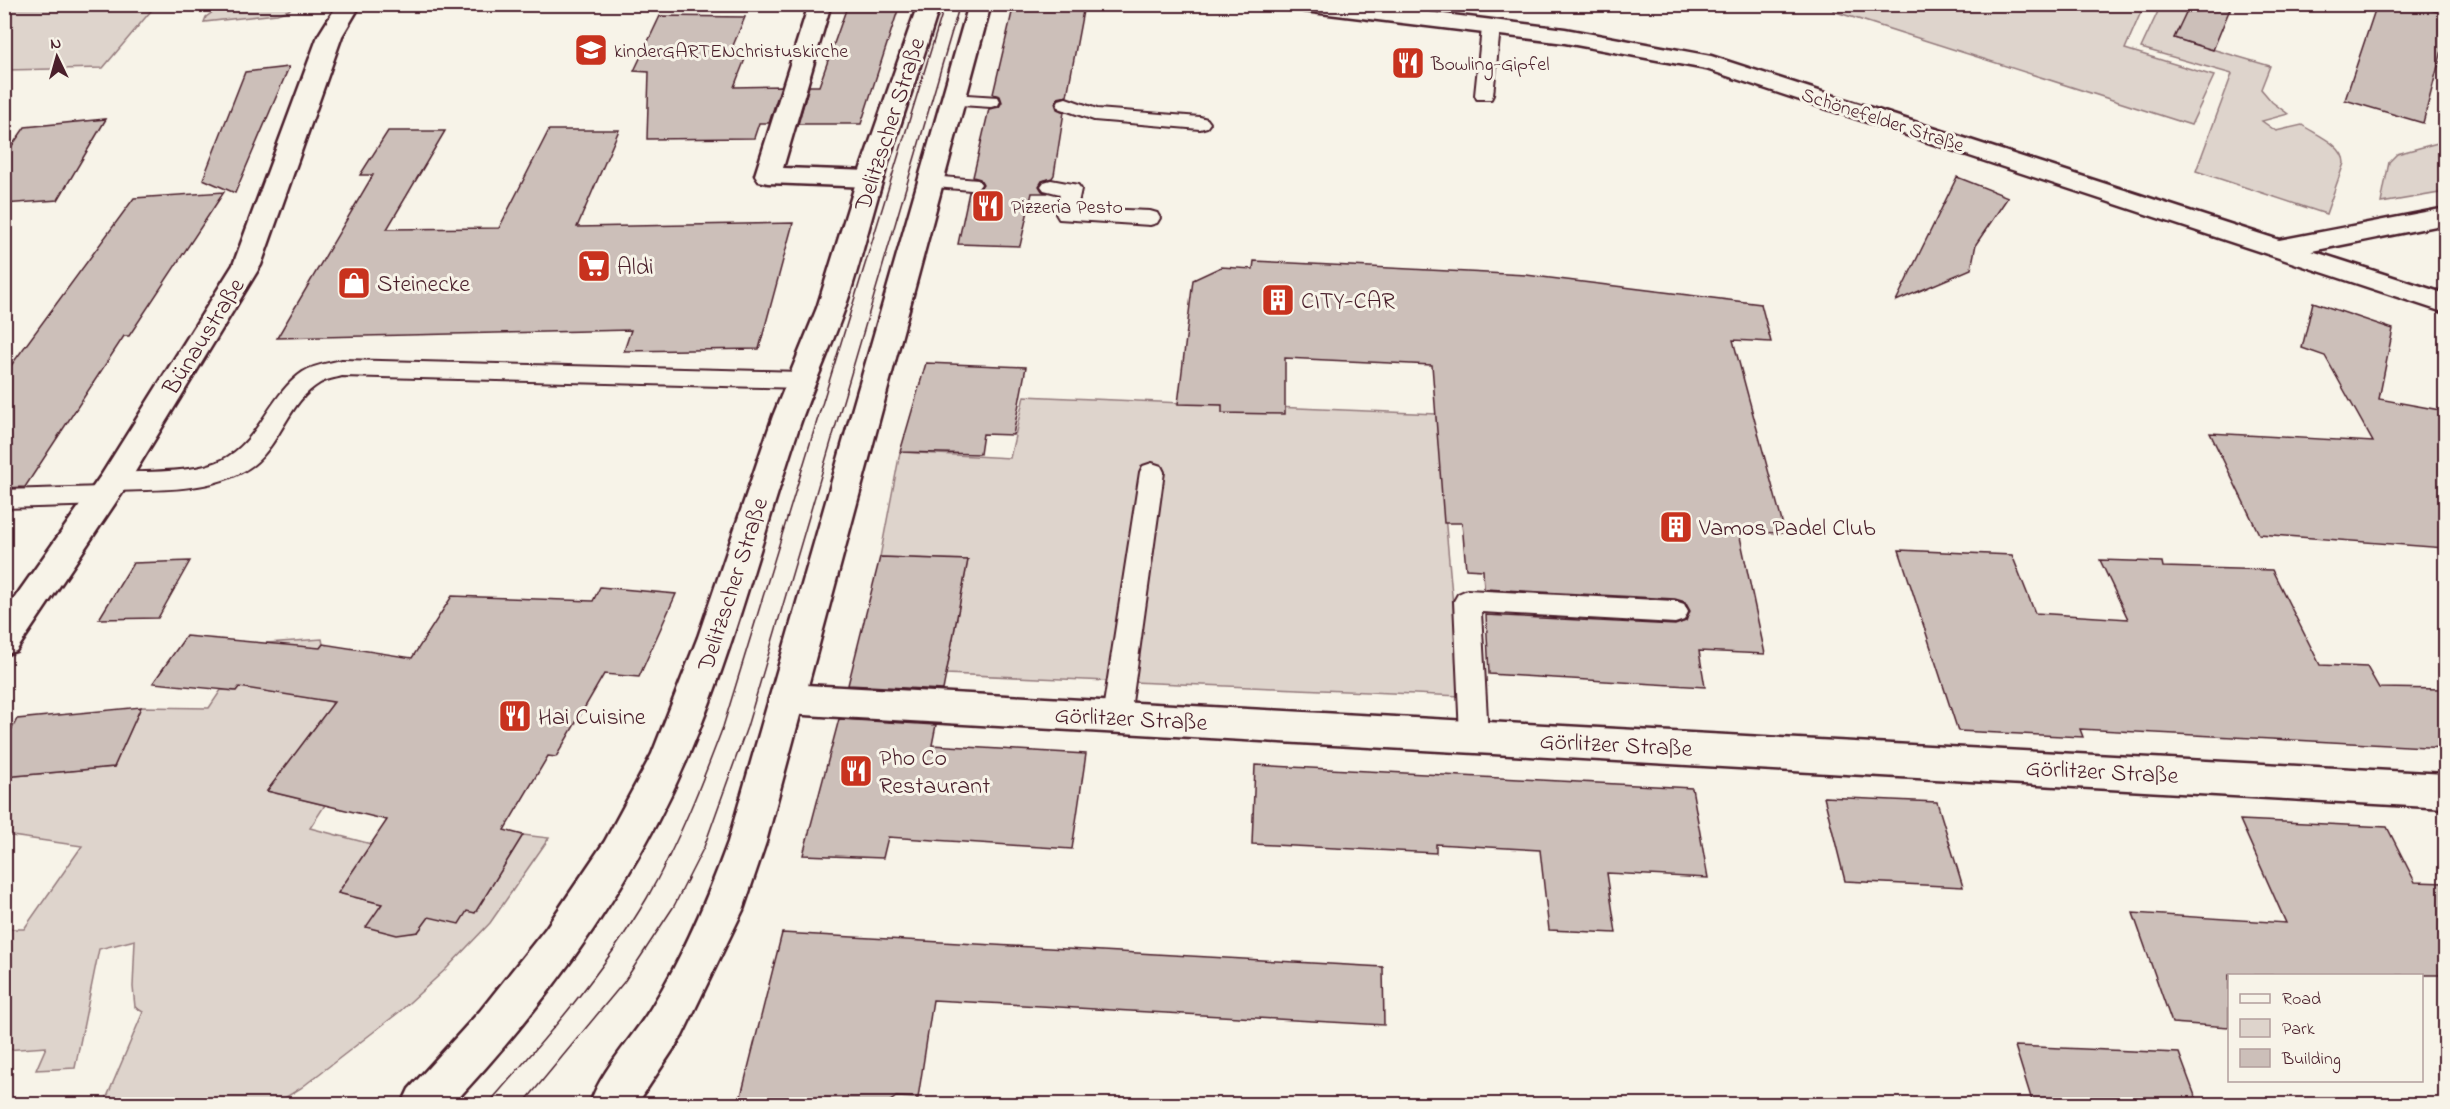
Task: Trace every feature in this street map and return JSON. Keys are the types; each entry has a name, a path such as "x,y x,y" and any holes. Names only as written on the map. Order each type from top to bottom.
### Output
{"street":[{"name":"Bünaustraße","path":"4,642 108,489 247,265 330,36 350,4"},
{"path":"820,4 768,175 870,178"},
{"name":"Delitzscher Straße","path":"424,1104 523,992 580,914 619,852 662,771 701,677 735,581 783,428 825,324 870,178 929,4"},
{"name":"Delitzscher Straße","path":"612,1104 667,1022 723,910 747,842 980,4"},
{"name":"Schönefelder Straße","path":"1304,4 1565,36 1711,63 2445,304"},
{"path":"2280,249 2445,216"},
{"name":"Görlitzer Straße","path":"787,699 2445,791"}],"lane":[{"path":"1484,95 1491,27"},
{"path":"952,100 991,101"},
{"path":"1066,104 1094,114 1200,123"},
{"path":"930,182 971,184"},
{"path":"1051,186 1071,189 1066,214 1150,218"},
{"path":"4,499 108,489 190,477 232,466 262,444 287,402 309,378 342,368 801,380"},
{"path":"1116,717 1152,472"},
{"path":"1474,736 1467,601 1675,612"}],"green space":[{"path":"224,4 293,5 289,10 277,14 204,22 206,17"},
{"path":"156,5 103,68 5,70 5,16 12,8"},
{"path":"1838,5 2144,5 2125,49 2214,76 2191,125 1833,11"},
{"path":"2161,5 2191,5 2174,38 2270,66 2261,89 2272,102 2288,114 2262,121 2276,131 2302,125 2334,145 2339,151 2344,163 2326,214 2196,171 2232,74 2141,48"},
{"path":"2445,141 2445,192 2381,203 2389,162 2397,154"},
{"path":"1024,396 1436,414 1461,696 946,674 968,560 880,557 900,452 1010,458"},
{"path":"322,639 323,644 288,694 332,702 332,705 267,791 325,805 310,828 371,844 338,893 382,904 370,923 393,933 418,932 429,917 467,911 475,913 523,835 549,838 490,923 446,969 398,1013 301,1088 275,1104 104,1104 143,1012 135,1007 133,987 135,940 99,949 75,1068 36,1070 46,1047 5,1050 5,929 24,929 82,846 5,835 5,777 114,767 141,707 209,708 221,690 236,691 267,643"}],"building":[{"path":"848,4 900,4 861,124 798,124 809,86 819,86"},
{"path":"1014,4 1083,11 1067,96 1058,98 1055,103 1057,109 1064,112 1054,175 1042,181 1039,186 1042,191 1048,193 1032,193 1020,246 958,244 969,192 979,190 983,184 980,179 973,177 989,109 999,107 1002,102 1000,96 993,94"},
{"path":"2190,4 2232,4 2213,50 2174,38"},
{"path":"2377,4 2410,4 2445,14 2445,39 2423,123 2345,100"},
{"path":"660,16 745,17 732,48 749,49 734,87 781,86 769,123 759,123 754,138 647,139 649,72 634,71"},
{"path":"289,67 235,193 203,179 245,72"},
{"path":"106,119 58,200 4,204 4,157 25,127"},
{"name":"Aldi","path":"549,130 619,130 577,227 793,223 759,349 624,351 631,330 277,338 373,175 360,175 388,131 445,131 387,229 499,228"},
{"path":"1957,177 2008,197 1976,244 1971,269 1896,301"},
{"path":"224,192 129,336 124,336 25,487 4,488 4,375 134,198"},
{"path":"1254,261 1526,275 1761,304 1771,342 1733,340 1785,533 1739,532 1765,654 1699,651 1705,687 1489,674 1486,615 1675,625 1686,621 1690,611 1685,602 1675,599 1484,589 1483,570 1466,569 1462,523 1444,523 1432,365 1285,358 1285,414 1222,413 1222,405 1178,404 1193,280 1221,267 1253,269"},
{"path":"2313,302 2393,329 2379,399 2445,411 2445,548 2259,534 2210,433 2373,442 2325,356 2302,348"},
{"path":"926,363 1026,367 1013,435 983,434 980,454 900,452"},
{"path":"1899,550 2012,555 2035,613 2128,619 2100,560 2162,562 2163,567 2272,570 2320,665 2367,667 2379,688 2445,689 2445,748 2080,729 2083,737 1958,731"},
{"path":"880,557 968,560 943,690 848,685"},
{"path":"190,561 158,618 99,619 133,563"},
{"path":"600,587 676,594 639,677 604,674 556,757 548,756 504,830 523,835 475,913 467,911 459,924 429,917 418,932 397,935 366,927 382,904 338,893 387,820 267,791 334,702 239,687 236,691 153,683 186,636 320,648 323,644 412,658 452,596 593,601"},
{"path":"141,707 114,767 4,777 4,744 17,719"},
{"path":"839,719 936,725 932,745 1086,754 1072,849 888,837 883,858 803,855"},
{"path":"1255,765 1692,788 1708,878 1607,873 1616,933 1549,930 1540,850 1436,844 1436,853 1252,844"},
{"path":"1824,797 1937,802 1963,887 1845,881"},
{"path":"2240,820 2387,827 2415,882 2445,883 2445,975 2228,974 2228,1027 2172,1023 2133,913 2286,923"},
{"path":"782,933 1383,967 1384,1025 933,1000 918,1098 896,1097 886,1104 739,1104"},
{"path":"2015,1046 2179,1053 2198,1104 2033,1104"}],"tram line":[{"path":"488,1104 531,1055 612,953 647,898 669,857 697,792 723,727 945,4"},
{"path":"523,1104 624,982 674,906 704,847 747,727 960,4"}],"place":[{"name":"kinderGARTENchristuskirche","path":"591,50"},
{"name":"Bowling-Gipfel","path":"1408,63"},
{"name":"Pizzeria Pesto","path":"988,206"},
{"name":"Aldi","path":"594,266"},
{"name":"Steinecke","path":"354,283"},
{"name":"CITY-CAR","path":"1278,300"},
{"name":"Vamos Padel Club","path":"1676,527"},
{"name":"Hai Cuisine","path":"515,716"},
{"name":"Pho Co Restaurant","path":"856,771"}]}
